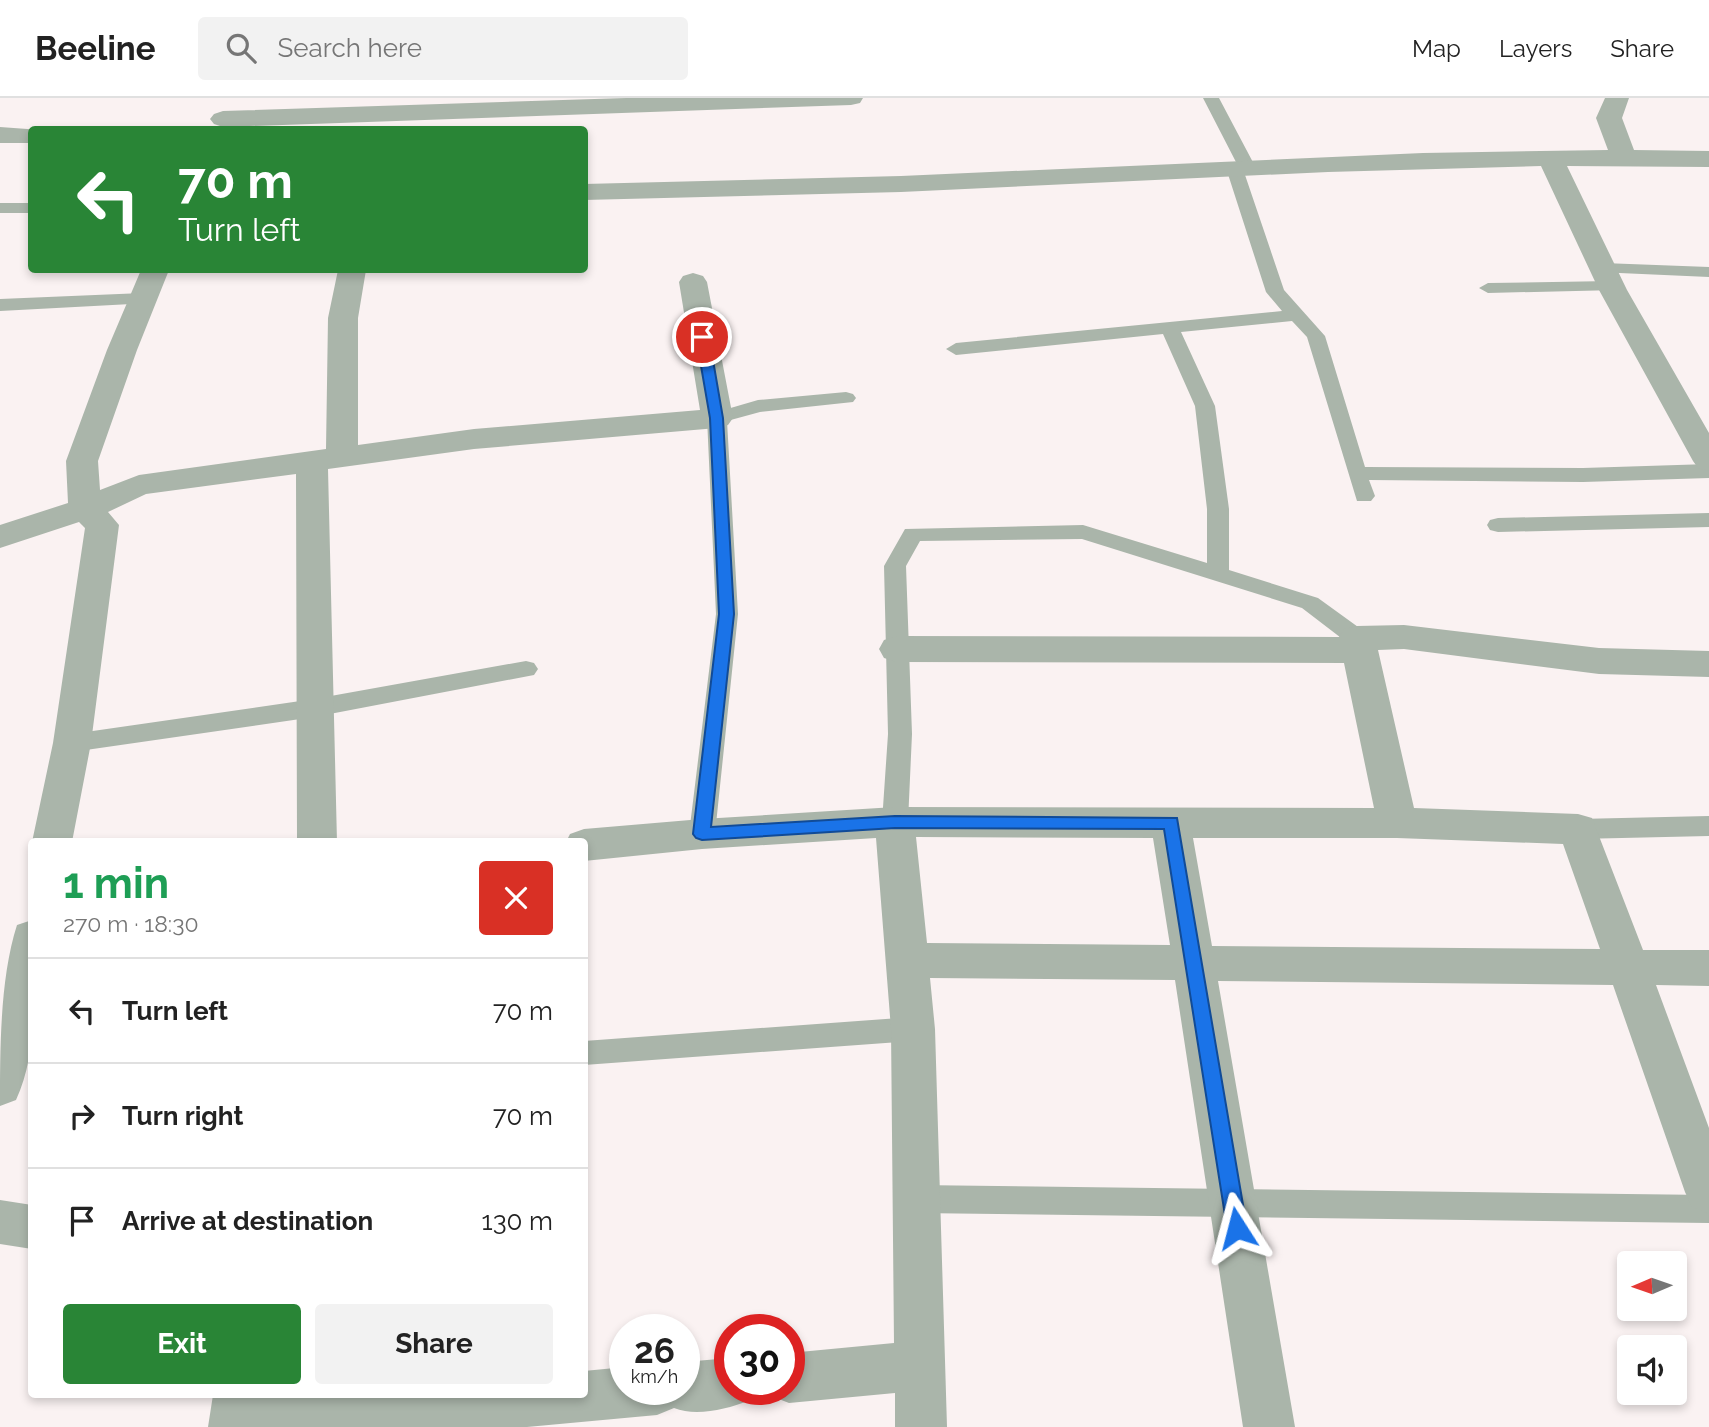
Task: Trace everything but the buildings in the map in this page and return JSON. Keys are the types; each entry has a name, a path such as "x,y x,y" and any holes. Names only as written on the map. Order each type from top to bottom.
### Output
{"street":[{"path":"225,116 851,98"},
{"path":"1616,98 1609,118 1624,157"},
{"path":"0,135 28,135"},
{"path":"1550,158 1607,277 1709,461"},
{"path":"588,192 931,182 1550,158 1709,159"},
{"path":"52,838 72,743 102,525 85,509 82,461 154,273"},
{"path":"317,838 314,708 327,458 352,273"},
{"path":"0,537 85,509 139,485 474,439 717,418 693,282"},
{"path":"897,649 1359,644 1404,637 1599,660 1709,664"},
{"path":"1359,644 1397,823"},
{"path":"895,822 912,1029 921,1427"},
{"path":"588,845 702,834 895,822 1397,823 1578,829 1709,1192"},
{"path":"1171,822 1269,1427"},
{"path":"0,1086 28,956"},
{"path":"906,960 1709,968"},
{"path":"0,1222 28,1226"},
{"path":"805,1377 919,1366"},
{"path":"588,1396 609,1394"},
{"path":"239,1398 234,1427 566,1398"}],"lane":[{"path":"1211,98 1241,168 1275,292 1316,335 1364,496"},
{"path":"0,208 28,208"},
{"path":"1488,288 1607,277 1709,272"},
{"path":"0,305 143,299"},
{"path":"956,349 1297,315"},
{"path":"1170,327 1205,405 1218,509 1218,574"},
{"path":"702,834 727,614 717,418 758,406 846,398"},
{"path":"1357,473 1583,475 1709,471"},
{"path":"1497,525 1709,520"},
{"path":"895,822 900,734 895,566 913,534 1083,532 1310,603 1359,644"},
{"path":"72,743 314,708 526,669"},
{"path":"1578,829 1709,826"},
{"path":"588,1053 912,1029"},
{"path":"916,1199 1709,1209"}],"route":[{"path":"702,337 717,418 727,614 702,834 895,822 1171,822 1237,1228"}]}
